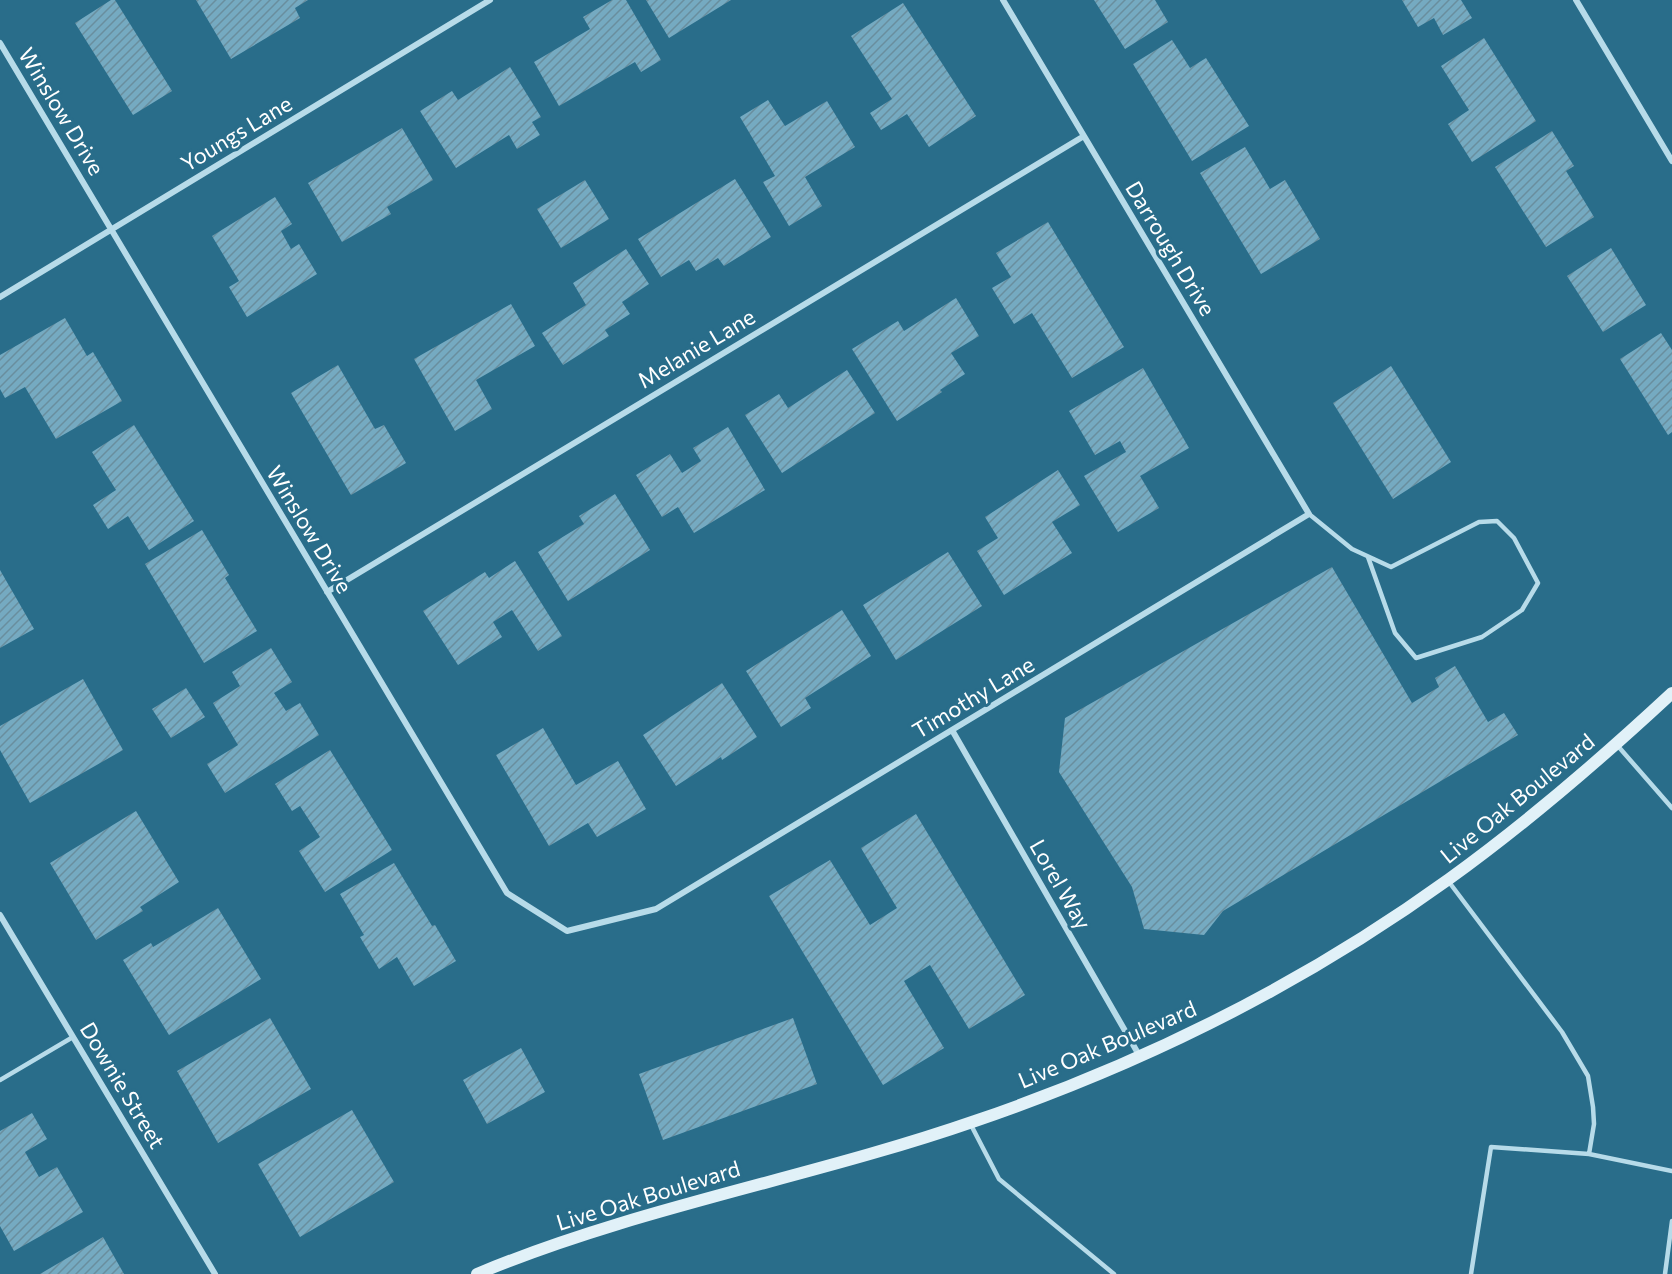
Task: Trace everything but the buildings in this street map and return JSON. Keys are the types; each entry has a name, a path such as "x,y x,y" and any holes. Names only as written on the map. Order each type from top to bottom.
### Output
{"main road":[{"name":"Live Oak Boulevard","path":"477,1274 656,1213 865,1156 970,1123 1106,1071 1208,1023 1272,990 1362,936 1448,880 1565,789 1672,693"}],"street":[{"name":"Youngs Lane","path":"0,297 490,0"},
{"name":"Darrough Drive","path":"1003,0 1309,514"},
{"path":"1576,0 1672,160"},
{"name":"Winslow Drive","path":"0,43 507,893 567,931 656,909"},
{"name":"Melanie Lane","path":"327,592 1084,136"},
{"name":"Timothy Lane","path":"656,909 1309,514"},
{"name":"Lorel Way","path":"952,730 1139,1055"},
{"name":"Downie Street","path":"0,915 215,1274"}],"lane":[{"path":"1309,514 1352,549 1390,567 1479,522 1497,521 1514,538 1538,583 1522,610 1482,637 1416,658 1395,633 1368,557"},
{"path":"1617,744 1672,808"},
{"path":"1448,880 1562,1032 1588,1076 1594,1124 1589,1154"},
{"path":"0,1080 73,1037"},
{"path":"970,1123 999,1179 1114,1274"},
{"path":"1471,1274 1491,1147 1589,1154 1672,1171"},
{"path":"1665,1274 1672,1221"}]}
